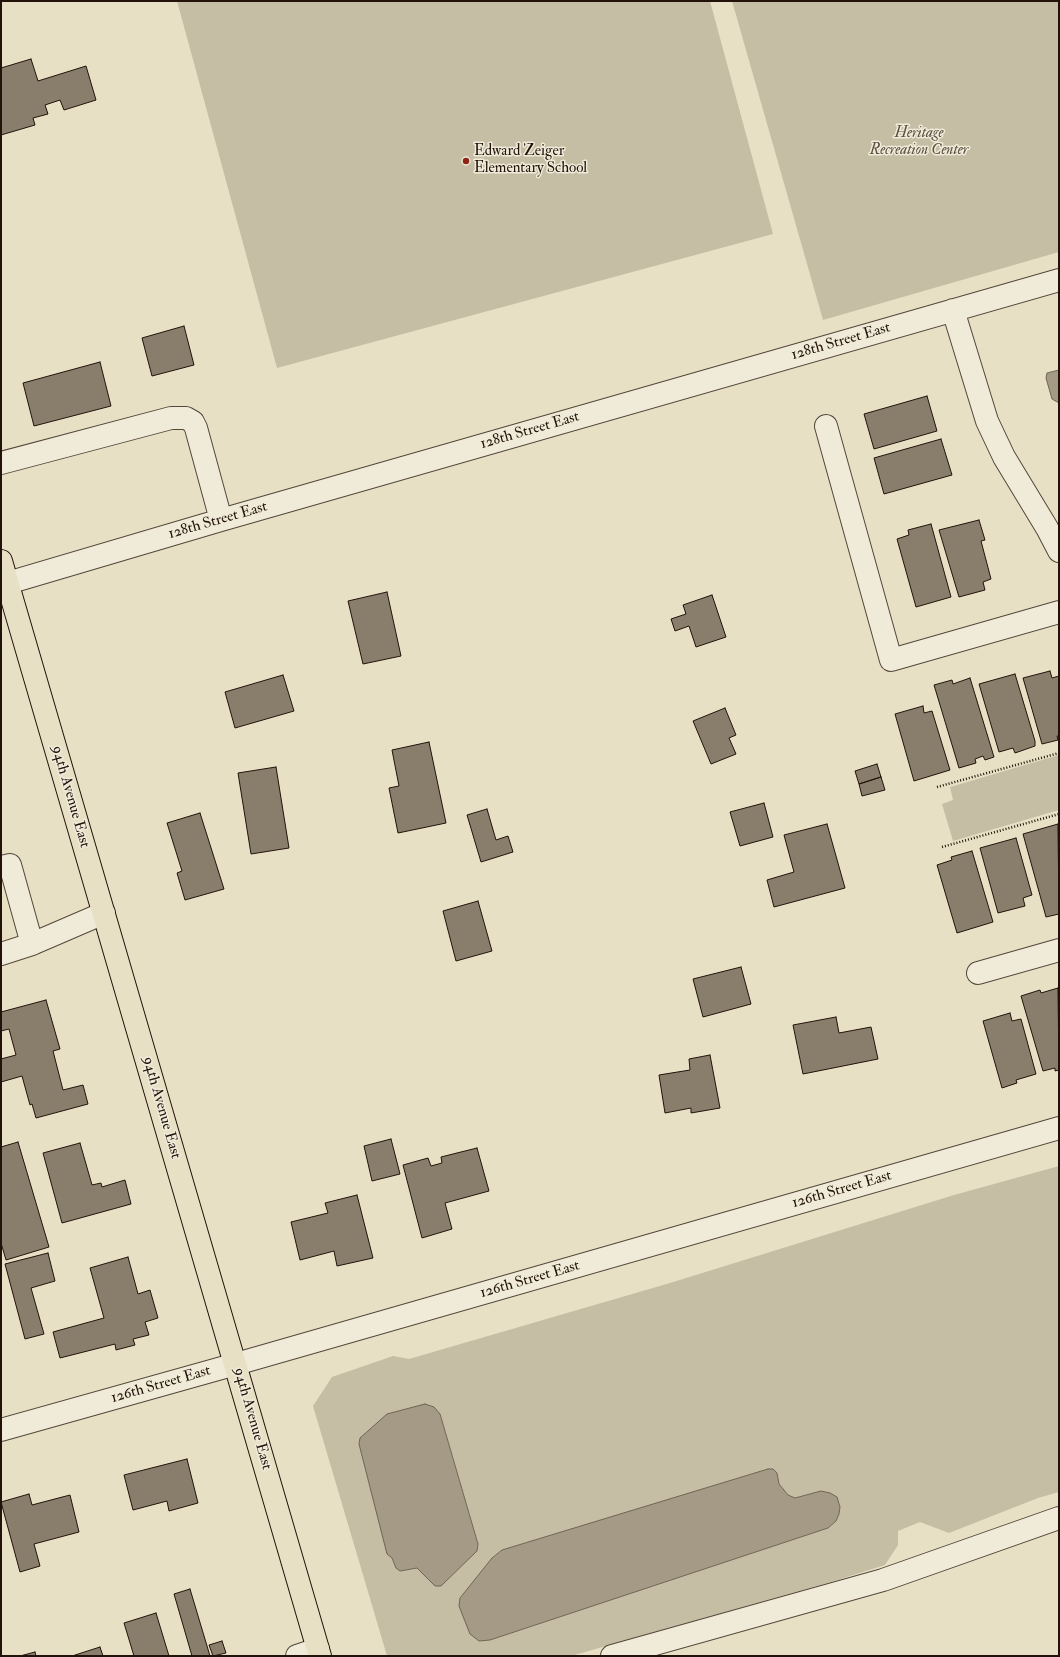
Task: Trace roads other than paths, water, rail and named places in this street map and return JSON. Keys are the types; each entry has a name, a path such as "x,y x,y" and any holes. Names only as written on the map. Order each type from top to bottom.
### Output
{"main road":[{"name":"94th Avenue East","path":"1,561 4,584 104,913 319,1652"}],"street":[{"name":"128th Street East","path":"4,584 221,520 1059,280"},
{"path":"952,310 987,421 1004,457 1048,528 1059,551"},
{"path":"1,463 171,418 186,418 192,422 196,428 221,520"},
{"path":"826,426 891,660 1059,612"},
{"path":"1,868 10,865 32,944"},
{"path":"1,954 32,944 104,913"},
{"path":"978,973 1059,950"},
{"name":"126th Street East","path":"1,1430 1059,1128"},
{"path":"612,1656 883,1580 1059,1518"},
{"path":"297,1656 319,1652"}],"place":[{"name":"Edward Zeiger Elementary School","path":"466,161"}],"park label":[{"name":"Heritage Recreation Center","path":"919,142"}]}
